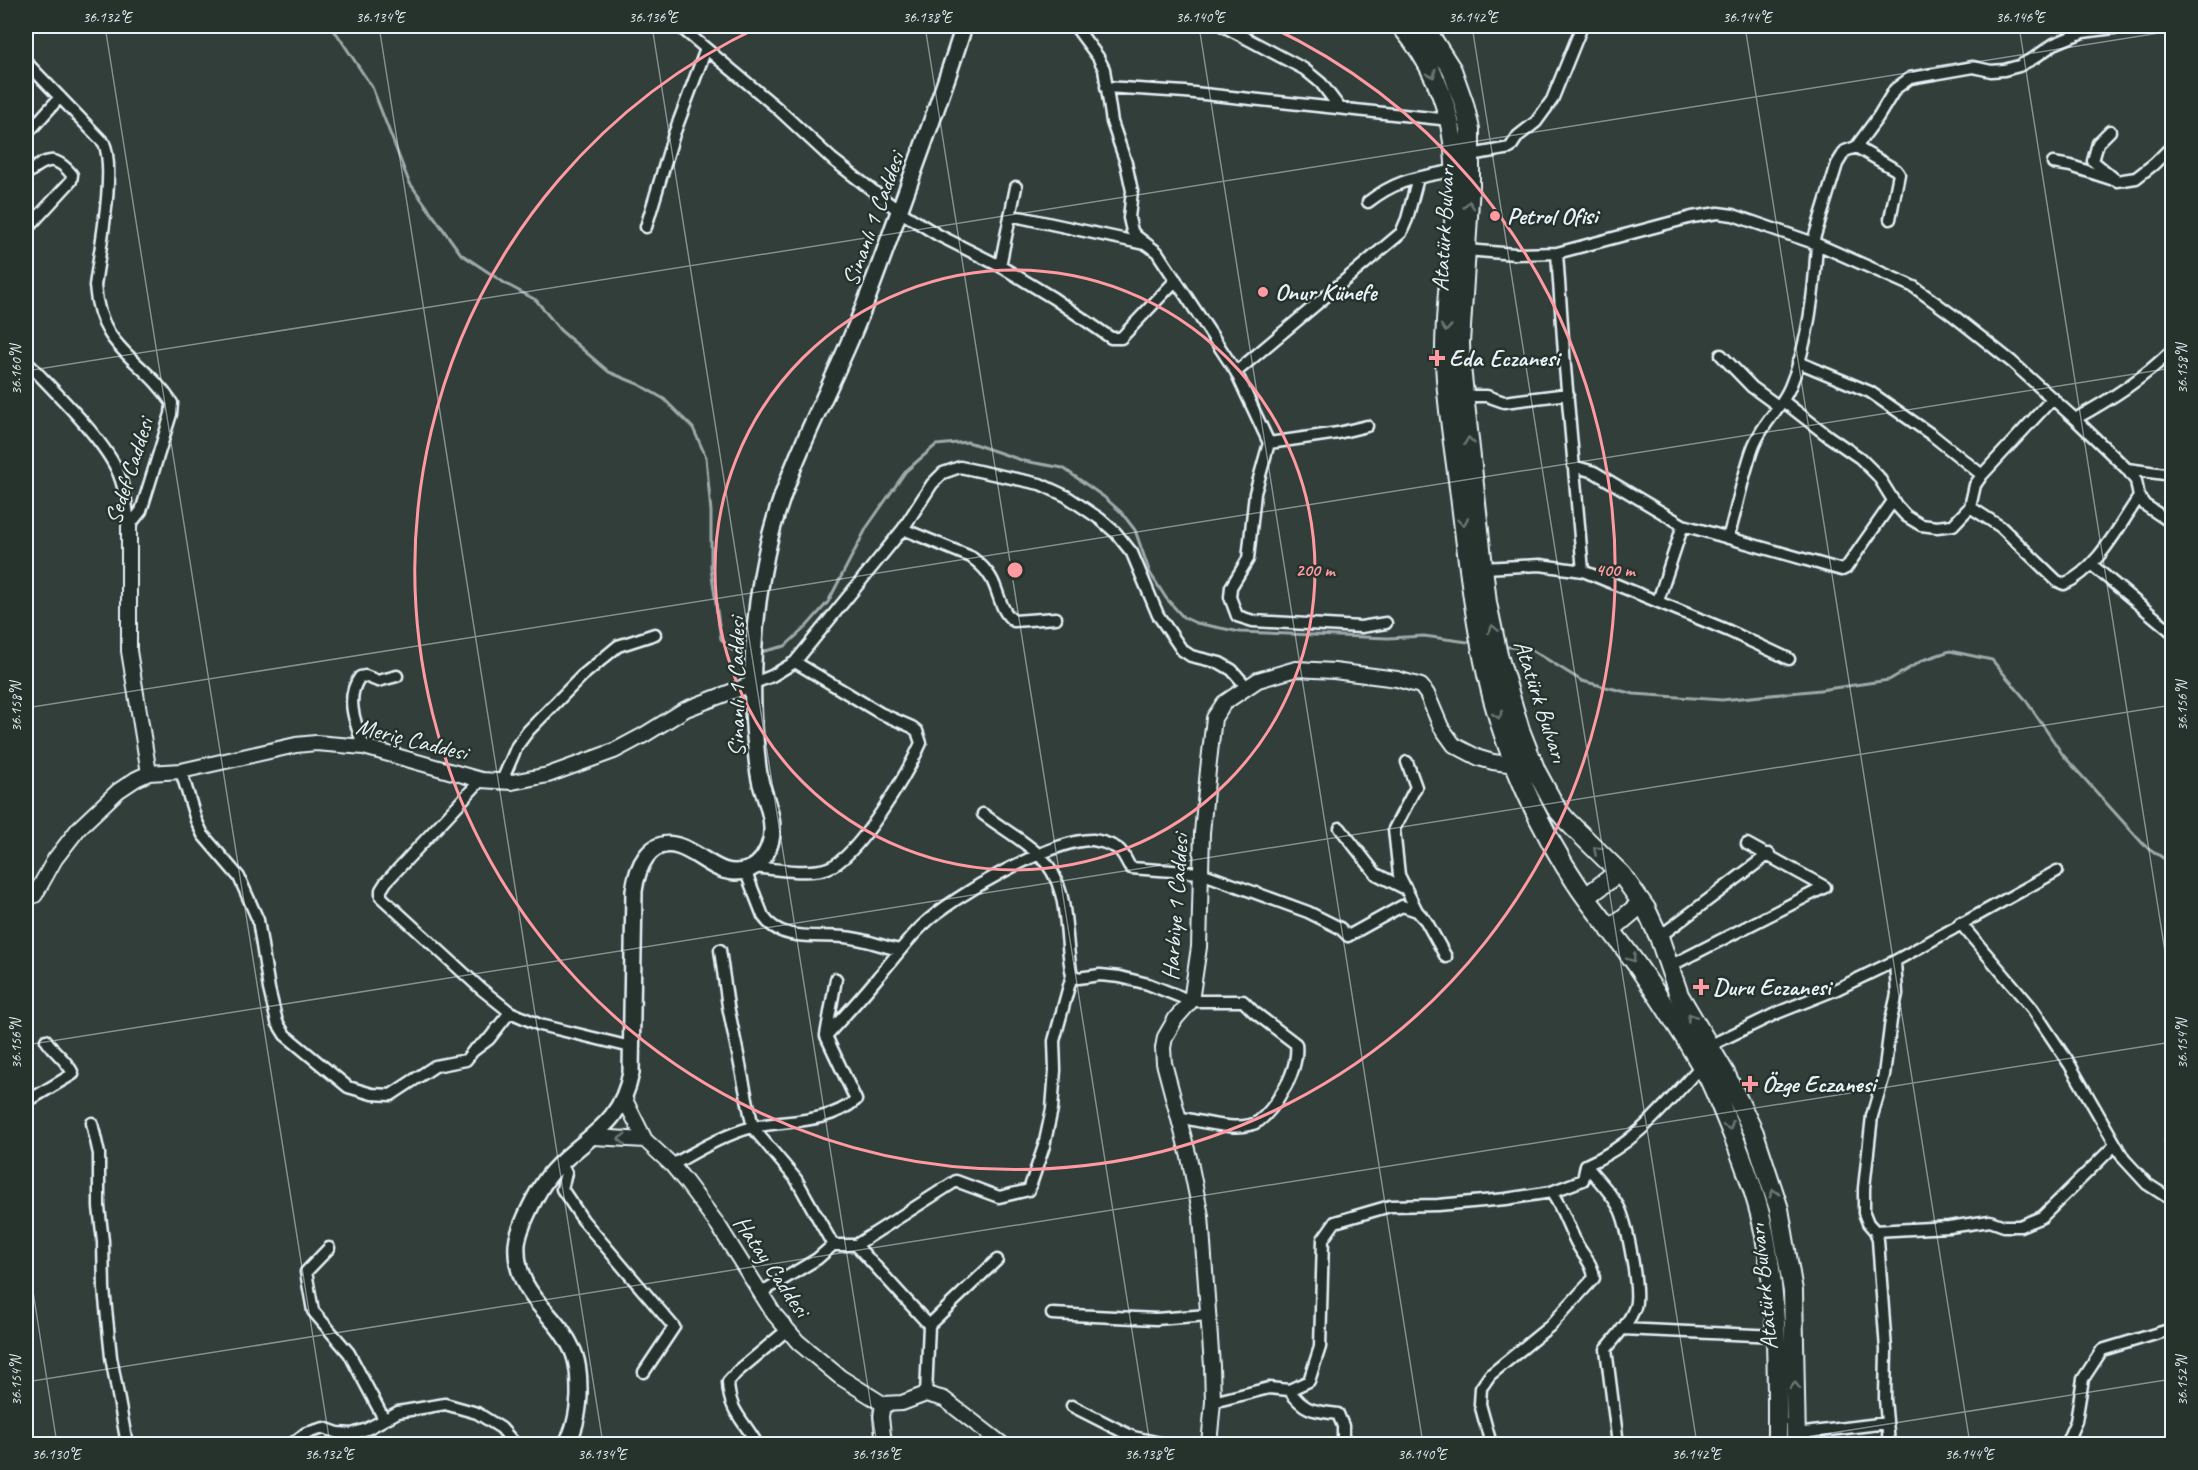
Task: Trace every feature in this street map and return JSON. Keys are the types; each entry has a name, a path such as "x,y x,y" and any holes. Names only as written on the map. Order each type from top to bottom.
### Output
{"highway":[{"name":"Atatürk Bulvarı","path":"1401,26 1433,74 1450,120 1462,242 1460,343 1463,396 1484,567 1480,605"},
{"name":"Atatürk Bulvarı","path":"1424,26 1442,51 1459,89 1470,129 1471,155 1462,242 1445,363 1498,715 1515,765 1562,860 1586,897 1643,974 1701,1066 1720,1103 1745,1164 1755,1194 1767,1247 1777,1336 1777,1444"},
{"name":"Atatürk Bulvarı","path":"1491,657 1536,771 1552,800 1567,821 1619,872 1642,903 1659,937 1678,995 1725,1073 1754,1133 1779,1209 1793,1291 1796,1439"},
{"path":"1586,897 1619,872"},
{"path":"1610,930 1642,903"}],"main road":[{"name":"Sinanlı 1 Caddesi","path":"750,869 767,852 772,828 757,764 753,719 756,625 765,558 781,495 853,334 939,104 964,26"},
{"path":"570,1443 578,1403 578,1366 566,1339 529,1290 522,1277 517,1254 519,1234 529,1209 545,1182 561,1164 605,1126 624,1098 631,1073 634,891 636,875 645,857 660,846 677,846 716,868 728,872 750,869"}],"street":[{"path":"679,26 776,107 832,159 899,211 938,235 1000,266 1063,304 1104,334 1115,339 1121,338 1176,280"},
{"path":"1075,26 1104,69 1112,122 1126,163 1132,191 1129,218 1132,231 1157,252 1236,372 1269,443 1255,493 1248,559 1231,587 1230,597 1237,616 1253,621 1361,627 1386,623"},
{"path":"1223,26 1305,69 1321,83 1339,107"},
{"path":"1471,155 1510,148 1518,136 1536,122 1552,100 1582,26"},
{"path":"1728,538 1753,447 1764,424 1790,387 1798,362 1814,302 1815,243 1836,164 1845,152 1856,147 1895,89 1910,78 1973,68 1991,71 2004,70 2019,66 2054,44 2083,32 2128,26"},
{"path":"646,227 674,134 706,49"},
{"name":"Sedef Caddesi","path":"26,62 100,137 106,148 108,179 95,286 96,298 108,333 172,403 171,414 141,511 129,526 128,644 149,773"},
{"path":"1106,87 1339,107 1450,120"},
{"path":"26,135 60,97"},
{"path":"2110,131 2098,143 2093,161 2117,181"},
{"path":"2053,163 2071,166 2117,181 2136,177 2154,164 2172,146"},
{"path":"1856,147 1899,174 1890,219"},
{"path":"26,172 49,160 60,165 72,175 71,181 26,230"},
{"path":"1368,202 1389,187 1456,170"},
{"path":"1236,372 1401,233 1418,178"},
{"path":"1000,266 1016,187"},
{"path":"1462,242 1515,254 1557,253 1692,217 1718,213 1733,215 1815,243 1914,287 1962,322 2075,419 2136,481 2139,497 2145,505 2172,523"},
{"path":"1010,215 1147,244"},
{"path":"1557,253 1583,571"},
{"path":"2075,419 2120,394 2154,369 2172,350"},
{"path":"1721,355 1752,387 1780,403 1860,458 1878,476 1893,501 1906,516 1921,525 1937,527 1953,525 1970,507 1975,485 1982,475 2053,398"},
{"path":"26,361 87,428 116,467 125,495 129,526"},
{"path":"1798,362 1870,392 1932,435 1982,475"},
{"path":"1463,396 1488,396 1504,402 1568,394"},
{"path":"1269,443 1338,433 1367,426"},
{"path":"1573,466 1594,472 1683,525 1842,570 1846,568 1893,501"},
{"path":"754,676 772,676 795,662 903,529 932,484 944,473 960,467 1040,484 1066,496 1116,533 1132,553 1158,615 1182,650 1188,655 1220,663 1232,670 1246,686"},
{"path":"2127,470 2172,475"},
{"path":"1970,507 2001,527 2057,582 2064,584 2092,565 2139,497"},
{"path":"1658,601 1683,525"},
{"path":"903,529 971,556 992,579 1006,614 1014,621 1056,618"},
{"path":"1484,567 1540,565 1583,571 1729,631 1789,659"},
{"path":"2092,565 2172,632"},
{"path":"501,783 528,730 582,676 618,646 655,634"},
{"path":"795,662 880,714 912,727 917,731 921,743 896,790 846,856 829,868 794,871 750,869 763,916 777,930 799,936 846,937 898,950"},
{"name":"Harbiye 1 Caddesi","path":"1209,1444 1213,1401 1200,1206 1164,1063 1163,1048 1170,1028 1191,1001 1199,947 1204,806 1214,718 1224,702 1246,686 1271,675 1296,669 1366,674 1412,682 1421,686 1427,694 1441,727 1454,745 1479,758 1515,765"},
{"path":"364,747 356,726 352,701 352,692 356,682 360,677 365,676 378,681 397,676"},
{"name":"Meriç Caddesi","path":"26,898 35,895 55,859 79,828 118,791 149,773 181,771 296,745 316,743 364,747 481,780 501,783 548,775 627,745 686,709 754,676"},
{"path":"1407,762 1416,787 1394,829 1399,875 1446,957"},
{"path":"181,771 203,835 238,877 258,920 269,989 277,1022 285,1035 348,1087 372,1094 391,1095 435,1066 465,1060 489,1039 510,1012"},
{"path":"481,780 386,882 381,890 381,897 510,1012 540,1025 631,1047"},
{"path":"762,1292 803,1269 833,1245 856,1245 956,1181 999,1197 1029,1190 1044,1146 1052,1108 1055,1070 1054,1041 1072,975 1063,897 1048,865 1038,854 983,814"},
{"path":"1340,828 1376,873 1406,889"},
{"path":"826,1036 879,976 898,950 944,906 1038,854 1091,840 1115,847 1124,853 1131,868 1201,873 1308,912 1340,928 1348,936 1402,906 1417,910"},
{"path":"1668,967 1825,886 1747,844"},
{"path":"1659,937 1769,854"},
{"path":"1709,1046 1895,961 2057,871"},
{"path":"1960,924 2032,1008 2070,1065 2124,1159 2147,1184 2172,1200"},
{"path":"720,950 728,1006 753,1128 796,1179 833,1245"},
{"path":"1889,1444 1884,1307 1878,1240 1864,1213 1864,1188 1872,1116 1884,1075 1891,1020 1897,994 1895,961"},
{"path":"1072,975 1078,978 1100,975 1120,977 1148,984 1191,1001 1243,1001 1296,1044 1297,1053 1286,1086 1271,1110 1257,1123 1236,1127 1178,1117"},
{"path":"672,1165 699,1150 753,1128 799,1122 844,1110 856,1100 826,1036 836,979"},
{"path":"26,1102 73,1074 46,1040"},
{"path":"1587,1165 1638,1135 1701,1066"},
{"name":"Hatay Caddesi","path":"624,1098 645,1140 672,1165 718,1225 787,1330 840,1377 883,1404"},
{"path":"92,1124 100,1163 99,1207 111,1357 127,1444"},
{"path":"594,1137 645,1140"},
{"path":"1875,1231 1949,1227 1990,1221 2004,1226 2020,1226 2042,1217 2115,1145"},
{"path":"561,1164 566,1173 562,1189 583,1220 674,1327 644,1372"},
{"path":"1213,1401 1269,1388 1289,1390 1309,1381 1320,1347 1323,1239 1335,1222 1390,1206 1438,1205 1506,1199 1551,1192 1583,1180 1587,1165"},
{"path":"1587,1165 1619,1206 1628,1236 1636,1287 1636,1303 1632,1315 1606,1349 1618,1444"},
{"path":"1491,1444 1480,1404 1481,1388 1490,1375 1550,1326 1594,1278 1593,1268 1577,1244 1559,1203 1551,1192"},
{"path":"856,1245 929,1325"},
{"path":"329,1248 306,1272 313,1311 349,1353 384,1419"},
{"path":"926,1394 929,1325 997,1260"},
{"path":"1052,1314 1156,1319 1208,1315"},
{"path":"1622,1329 1777,1336"},
{"path":"2066,1444 2076,1421 2083,1379 2102,1350 2172,1329"},
{"path":"757,1444 735,1412 729,1397 728,1382 787,1330"},
{"path":"1289,1390 1301,1406 1318,1412 1338,1414 1343,1426 1343,1444"},
{"path":"884,1444 881,1418 883,1404 902,1403 926,1394 944,1399 1002,1444"},
{"path":"292,1444 306,1433 324,1428 338,1433 352,1434 367,1429 398,1412 445,1404 477,1413 501,1428 515,1444"},
{"path":"1072,1406 1133,1437 1165,1444"},
{"path":"1796,1439 1887,1423"}],"waterway":[{"path":"329,26 337,34 372,87 409,182 461,254 506,284 536,300 560,330 609,372 638,384 664,399 693,428 706,457 711,512 711,568 721,639 732,650 748,654"},
{"path":"757,653 785,646 828,602 867,527 906,471 936,445 968,442 1024,461 1063,468 1104,497 1121,512 1135,530 1150,573 1166,598 1183,617 1196,623 1240,632 1388,638 1424,636 1475,643"},
{"path":"1502,646 1532,650 1582,681 1634,694 1722,700 1889,680 1923,660 1950,651 1992,660 2025,699 2063,755 2144,845 2172,864"}],"place":[{"name":"Petrol Ofisi","path":"1495,216"},
{"name":"Onur Künefe","path":"1263,292"},
{"name":"Eda Eczanesi","path":"1437,358"},
{"name":"Duru Eczanesi","path":"1701,987"},
{"name":"Özge Eczanesi","path":"1750,1084"}]}
